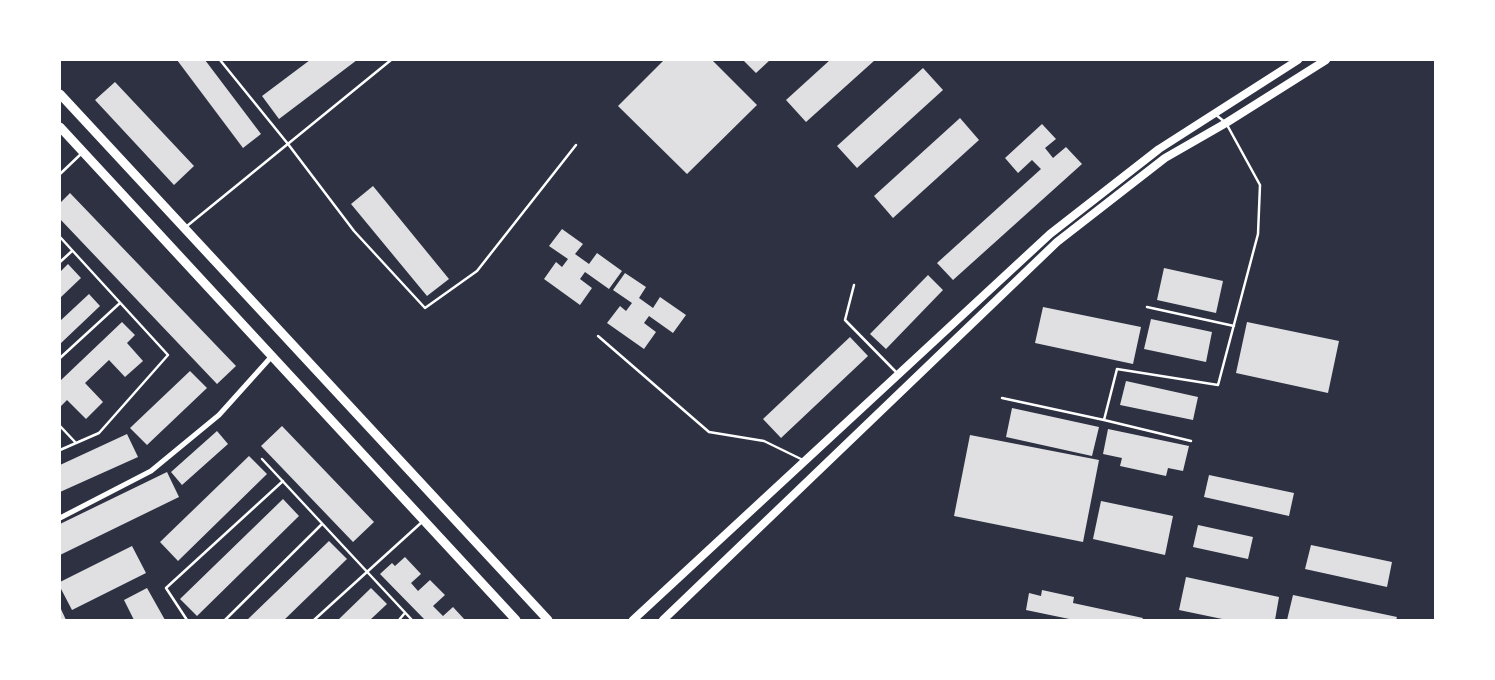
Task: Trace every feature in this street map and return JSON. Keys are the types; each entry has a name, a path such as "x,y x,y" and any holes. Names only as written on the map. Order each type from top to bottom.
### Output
{"main road":[{"path":"633,620 1050,234 1159,149 1298,60"},
{"path":"664,620 1057,242 1165,158 1226,123 1326,60"},
{"path":"60,94 548,620"},
{"path":"60,127 516,620"}],"street":[{"path":"60,518 151,471 219,415 272,356"}],"lane":[{"path":"220,60 288,144 354,232 425,308 477,271 576,146"},
{"path":"184,228 391,60"},
{"path":"1104,420 1117,369 1218,385 1258,234 1260,185 1226,123 1214,114"},
{"path":"60,174 83,152"},
{"path":"60,237 168,355 99,433 60,450"},
{"path":"60,262 72,250"},
{"path":"854,286 845,320 898,374"},
{"path":"60,358 120,302"},
{"path":"1147,306 1234,326"},
{"path":"598,336 709,432 764,441 804,461"},
{"path":"1002,398 1191,441"},
{"path":"60,426 76,443"},
{"path":"262,459 412,620"},
{"path":"187,620 166,588 283,481"},
{"path":"314,620 424,520"},
{"path":"225,620 322,524"},
{"path":"398,620 405,613"}],"building":[{"path":"177,60 205,60 261,134 243,148"},
{"path":"310,60 357,60 279,119 262,96"},
{"path":"664,60 712,60 757,105 687,174 618,106"},
{"path":"743,60 770,60 756,73"},
{"path":"830,60 875,60 806,122 786,100"},
{"path":"923,68 943,90 857,168 837,146"},
{"path":"115,82 194,166 174,185 95,100"},
{"path":"960,118 979,140 893,218 874,196"},
{"path":"1042,124 1056,139 1045,148 1053,158 1066,147 1082,164 953,280 937,263 1041,169 1032,160 1018,173 1005,158"},
{"path":"373,186 449,279 427,296 351,204"},
{"path":"70,193 236,366 217,384 60,219 60,203"},
{"path":"562,229 583,244 575,254 589,264 597,253 622,271 609,289 585,272 580,279 592,288 580,305 544,279 556,262 562,267 568,259 549,246"},
{"path":"68,264 81,278 60,298 60,272"},
{"path":"1164,268 1223,281 1216,313 1157,300"},
{"path":"625,273 646,287 639,298 653,308 660,297 686,315 673,333 649,316 644,323 656,332 644,349 607,323 620,306 626,311 632,303 613,290"},
{"path":"928,275 943,290 886,349 870,334"},
{"path":"89,294 100,306 60,344 60,321"},
{"path":"1043,307 1141,327 1133,364 1035,343"},
{"path":"1151,319 1212,332 1206,362 1144,349"},
{"path":"122,322 135,335 127,343 143,361 125,377 109,360 85,383 103,402 86,419 67,400 60,407 60,381"},
{"path":"1247,322 1339,341 1328,393 1236,373"},
{"path":"850,337 868,356 781,438 763,419"},
{"path":"190,371 207,388 147,445 130,428"},
{"path":"1126,381 1198,397 1193,420 1120,405"},
{"path":"1012,408 1099,427 1092,456 1006,437"},
{"path":"282,426 374,522 353,542 261,446"},
{"path":"1108,429 1189,446 1183,471 1168,468 1166,476 1120,466 1122,458 1103,454"},
{"path":"217,431 228,444 182,485 171,472"},
{"path":"127,434 138,457 60,492 60,465"},
{"path":"970,435 1099,460 1083,542 954,516"},
{"path":"249,456 267,474 178,561 160,542"},
{"path":"167,472 179,497 60,555 60,524"},
{"path":"1209,475 1294,493 1289,516 1204,497"},
{"path":"283,499 299,516 197,616 180,599"},
{"path":"1101,501 1173,516 1165,555 1093,539"},
{"path":"1198,525 1253,537 1248,559 1193,547"},
{"path":"329,541 347,559 284,620 247,620"},
{"path":"1311,545 1392,562 1387,587 1305,569"},
{"path":"132,546 146,573 72,610 60,587 60,582"},
{"path":"405,557 421,574 411,583 418,591 430,580 445,595 433,606 443,616 453,607 465,620 425,620 380,574 392,563 395,566"},
{"path":"1186,577 1279,597 1275,620 1227,620 1179,610"},
{"path":"147,588 165,620 134,620 124,600"},
{"path":"371,588 387,604 370,620 338,620"},
{"path":"1042,590 1074,597 1073,603 1143,618 1142,620 1074,620 1026,610 1029,593 1041,596"},
{"path":"1293,595 1397,617 1396,620 1287,620"},
{"path":"60,607 66,620 60,620"}]}
